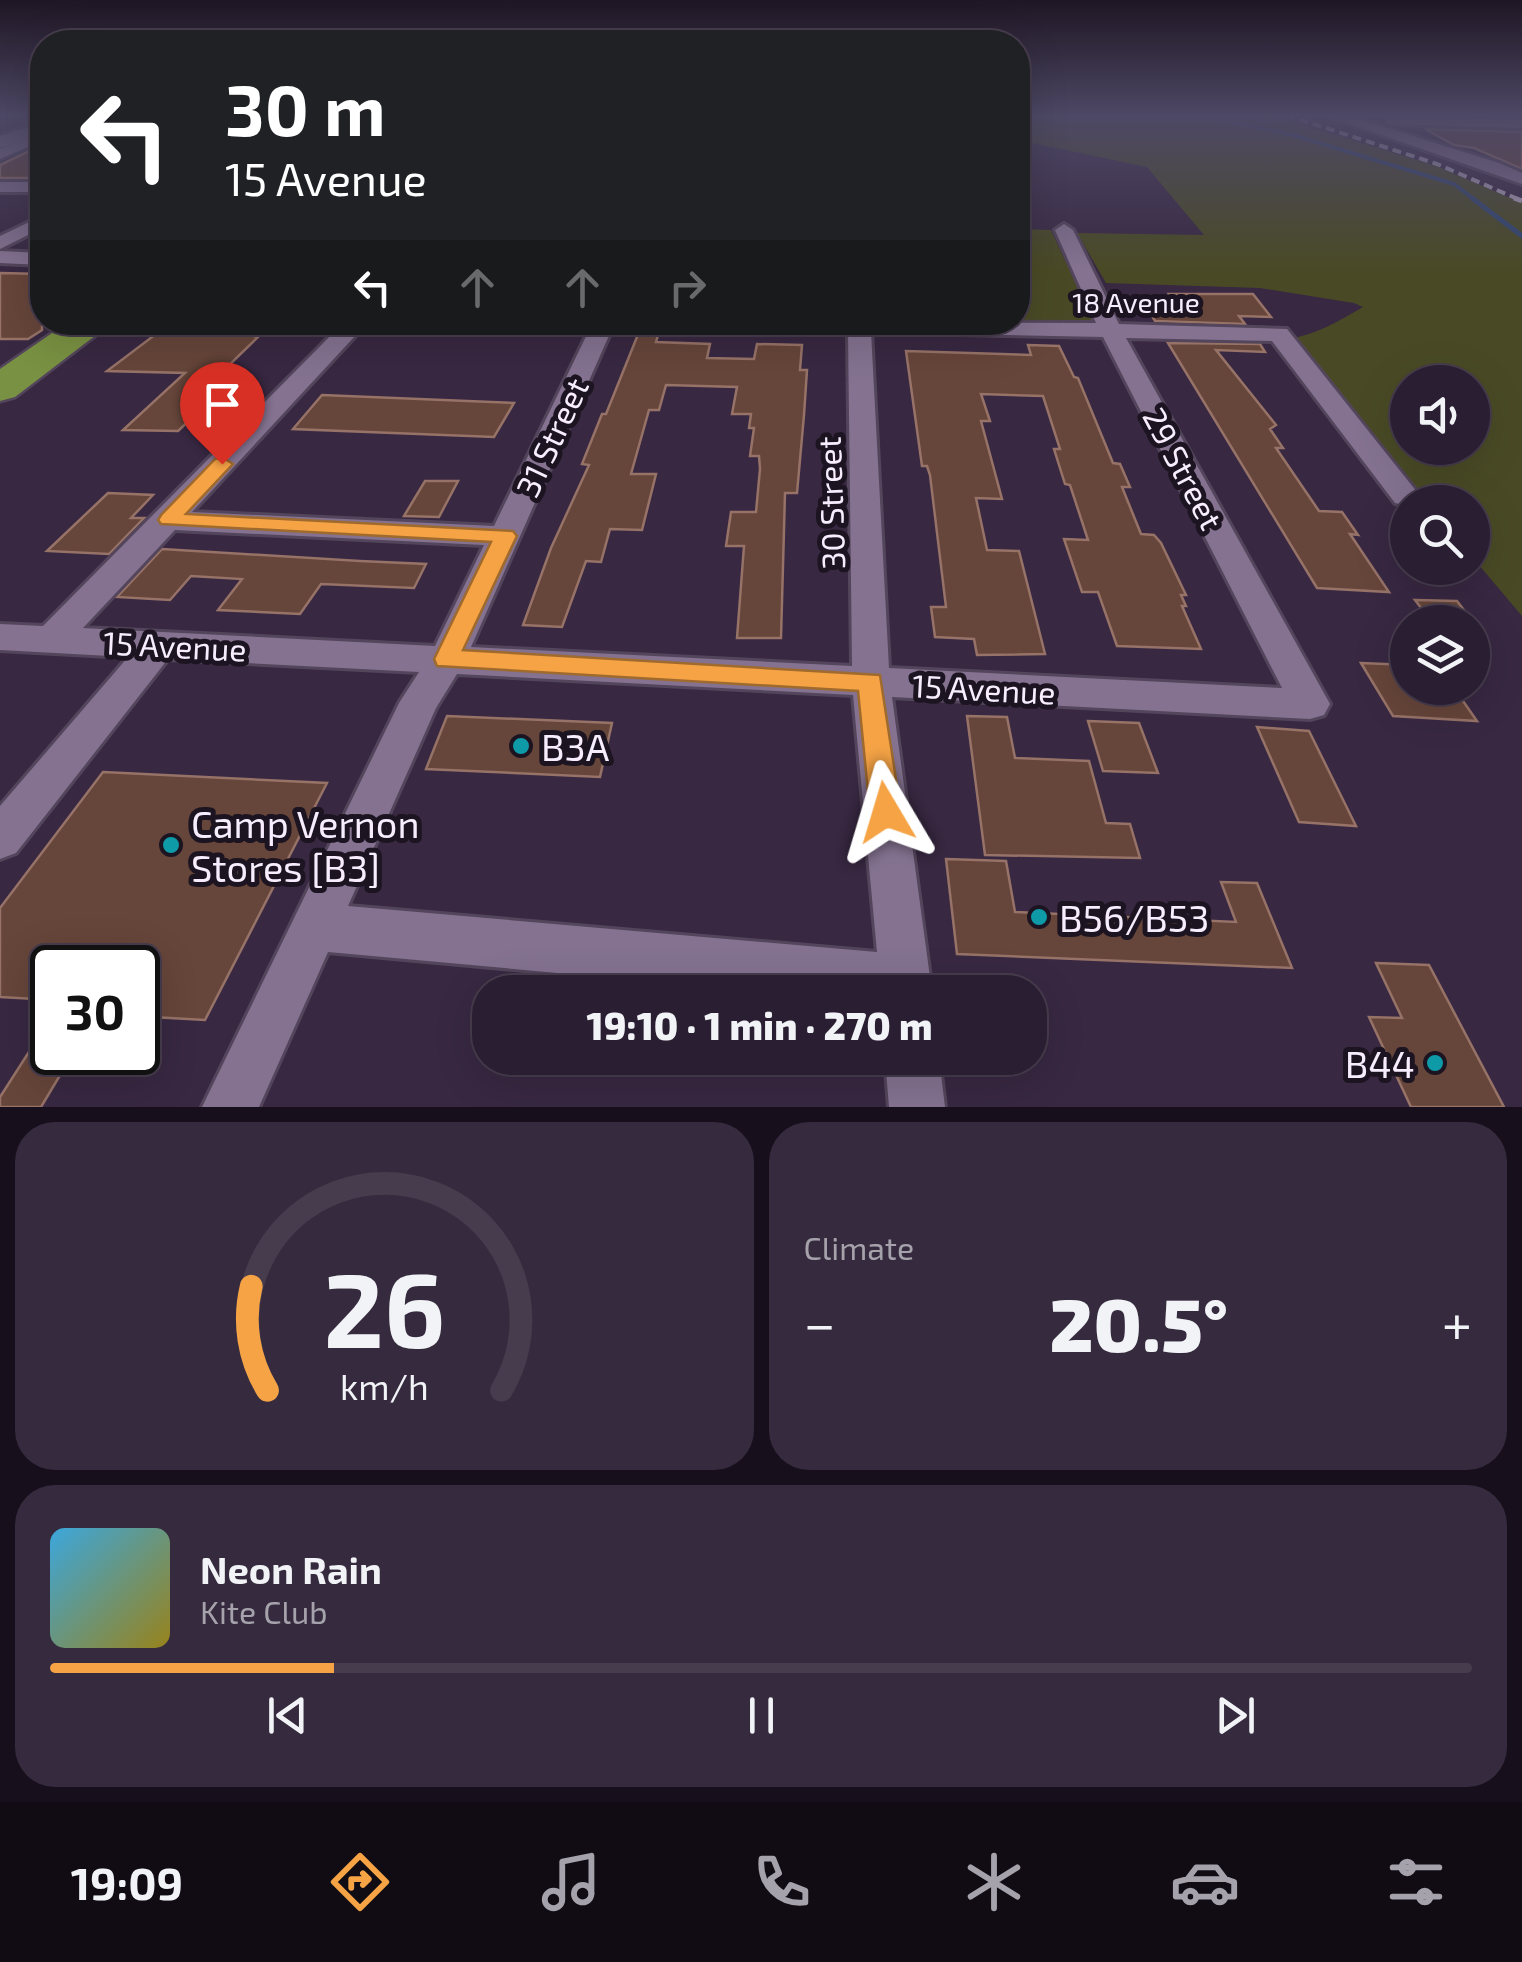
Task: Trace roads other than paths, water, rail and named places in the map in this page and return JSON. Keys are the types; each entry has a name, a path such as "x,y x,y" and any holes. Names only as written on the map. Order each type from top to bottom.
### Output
{"highway":[{"path":"0,388 18,363 70,335"}],"street":[{"path":"1494,167 1522,179"},
{"path":"0,186 30,187"},
{"path":"0,243 30,227"},
{"name":"29 Street","path":"1064,230 1112,332 1310,704"},
{"path":"0,257 30,258"},
{"name":"18 Avenue","path":"1030,330 1279,334 1397,485"},
{"path":"52,639 345,335"},
{"name":"31 Street","path":"230,1107 419,703 446,659 506,536 598,335"},
{"name":"30 Street","path":"859,335 871,682 905,975"},
{"path":"169,520 506,536"},
{"name":"15 Avenue","path":"0,637 1310,704"},
{"path":"0,838 160,645"},
{"path":"316,927 796,975"},
{"path":"914,1075 917,1107"}],"waterway":[{"path":"1397,167 1454,184 1475,200"},
{"path":"1472,198 1522,236"}],"railway":[{"path":"1443,167 1520,200"},
{"path":"1514,198 1522,201"}],"place":[{"name":"B3A","path":"521,746"},
{"name":"Camp Vernon Stores [B3]","path":"171,845"},
{"name":"B56/B53","path":"1039,917"},
{"name":"B44","path":"1435,1063"}]}
